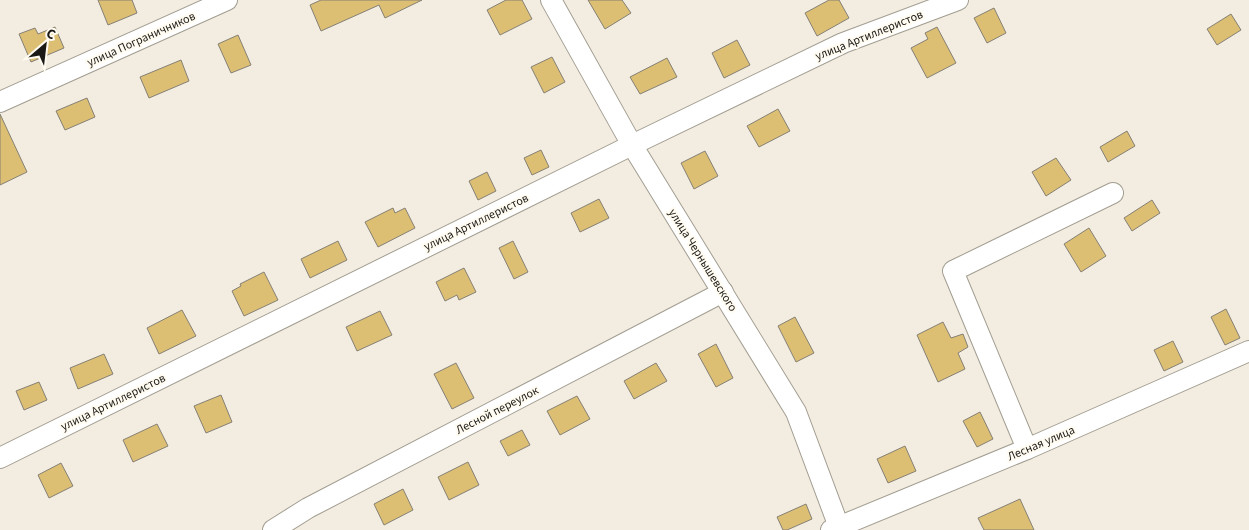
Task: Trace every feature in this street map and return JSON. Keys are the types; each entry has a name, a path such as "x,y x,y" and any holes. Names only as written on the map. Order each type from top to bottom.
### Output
{"street":[{"name":"улица Пограничников","path":"0,102 227,0"},
{"name":"улица Чернышевского","path":"551,0 632,145 796,412 835,528"},
{"name":"улица Артиллеристов","path":"0,458 632,145 843,43 958,0"},
{"path":"1027,449 953,271 1113,193"},
{"name":"Лесной переулок","path":"273,530 308,508 723,292"},
{"name":"Лесная улица","path":"835,528 1027,449 1249,351"}],"building":[{"path":"98,0 132,0 137,13 108,25"},
{"path":"321,0 422,0 385,18 379,5 321,31 310,5"},
{"path":"506,0 522,0 532,19 500,35 487,10"},
{"path":"588,0 622,0 631,13 605,29"},
{"path":"829,0 839,0 849,18 817,36 805,13"},
{"path":"994,8 1006,33 987,43 974,18"},
{"path":"1231,14 1241,30 1217,45 1207,29"},
{"path":"55,27 64,48 31,62 19,34 35,28 38,34"},
{"path":"937,27 956,63 927,78 911,48 928,39 925,33"},
{"path":"238,35 251,65 231,73 218,44"},
{"path":"737,40 750,65 724,78 712,53"},
{"path":"552,57 565,82 544,93 531,67"},
{"path":"667,58 677,77 640,94 630,77"},
{"path":"181,60 189,81 149,98 140,77"},
{"path":"87,98 95,117 65,130 56,111"},
{"path":"778,109 790,131 759,147 747,126"},
{"path":"0,114 27,172 0,185"},
{"path":"1127,131 1135,146 1108,162 1100,147"},
{"path":"541,150 549,167 532,175 524,158"},
{"path":"705,151 718,176 694,189 681,163"},
{"path":"1056,158 1071,180 1046,196 1032,172"},
{"path":"487,172 496,191 478,200 469,181"},
{"path":"599,199 609,218 580,232 571,213"},
{"path":"1152,200 1160,213 1132,231 1124,218"},
{"path":"393,208 395,213 405,208 415,228 378,247 365,222"},
{"path":"1089,228 1106,256 1081,272 1064,244"},
{"path":"338,241 347,260 310,278 301,259"},
{"path":"513,241 528,272 514,279 499,248"},
{"path":"464,268 476,292 459,300 457,295 445,301 436,282"},
{"path":"264,272 278,300 244,316 232,291 241,286 240,284"},
{"path":"1226,309 1240,338 1225,345 1211,317"},
{"path":"182,310 196,336 159,354 147,328"},
{"path":"380,311 392,335 357,351 346,327"},
{"path":"795,317 814,353 796,362 778,326"},
{"path":"943,322 951,338 963,334 968,347 958,353 965,369 938,382 917,335"},
{"path":"1173,341 1183,362 1164,371 1154,350"},
{"path":"716,344 733,378 716,387 698,354"},
{"path":"104,354 113,374 78,389 70,368"},
{"path":"456,363 474,398 452,409 434,374"},
{"path":"656,363 667,381 634,399 624,381"},
{"path":"39,382 47,400 24,410 16,391"},
{"path":"221,395 232,422 206,433 194,406"},
{"path":"577,396 590,419 560,435 547,411"},
{"path":"980,412 993,439 977,447 963,421"},
{"path":"157,424 168,446 133,462 123,440"},
{"path":"522,430 530,445 508,456 500,441"},
{"path":"905,446 916,471 888,483 877,459"},
{"path":"468,462 479,485 449,500 438,477"},
{"path":"61,463 73,486 49,498 38,475"},
{"path":"403,489 413,510 384,525 374,504"},
{"path":"1020,499 1034,530 984,530 978,518"},
{"path":"806,504 812,519 783,530 777,517"}]}
